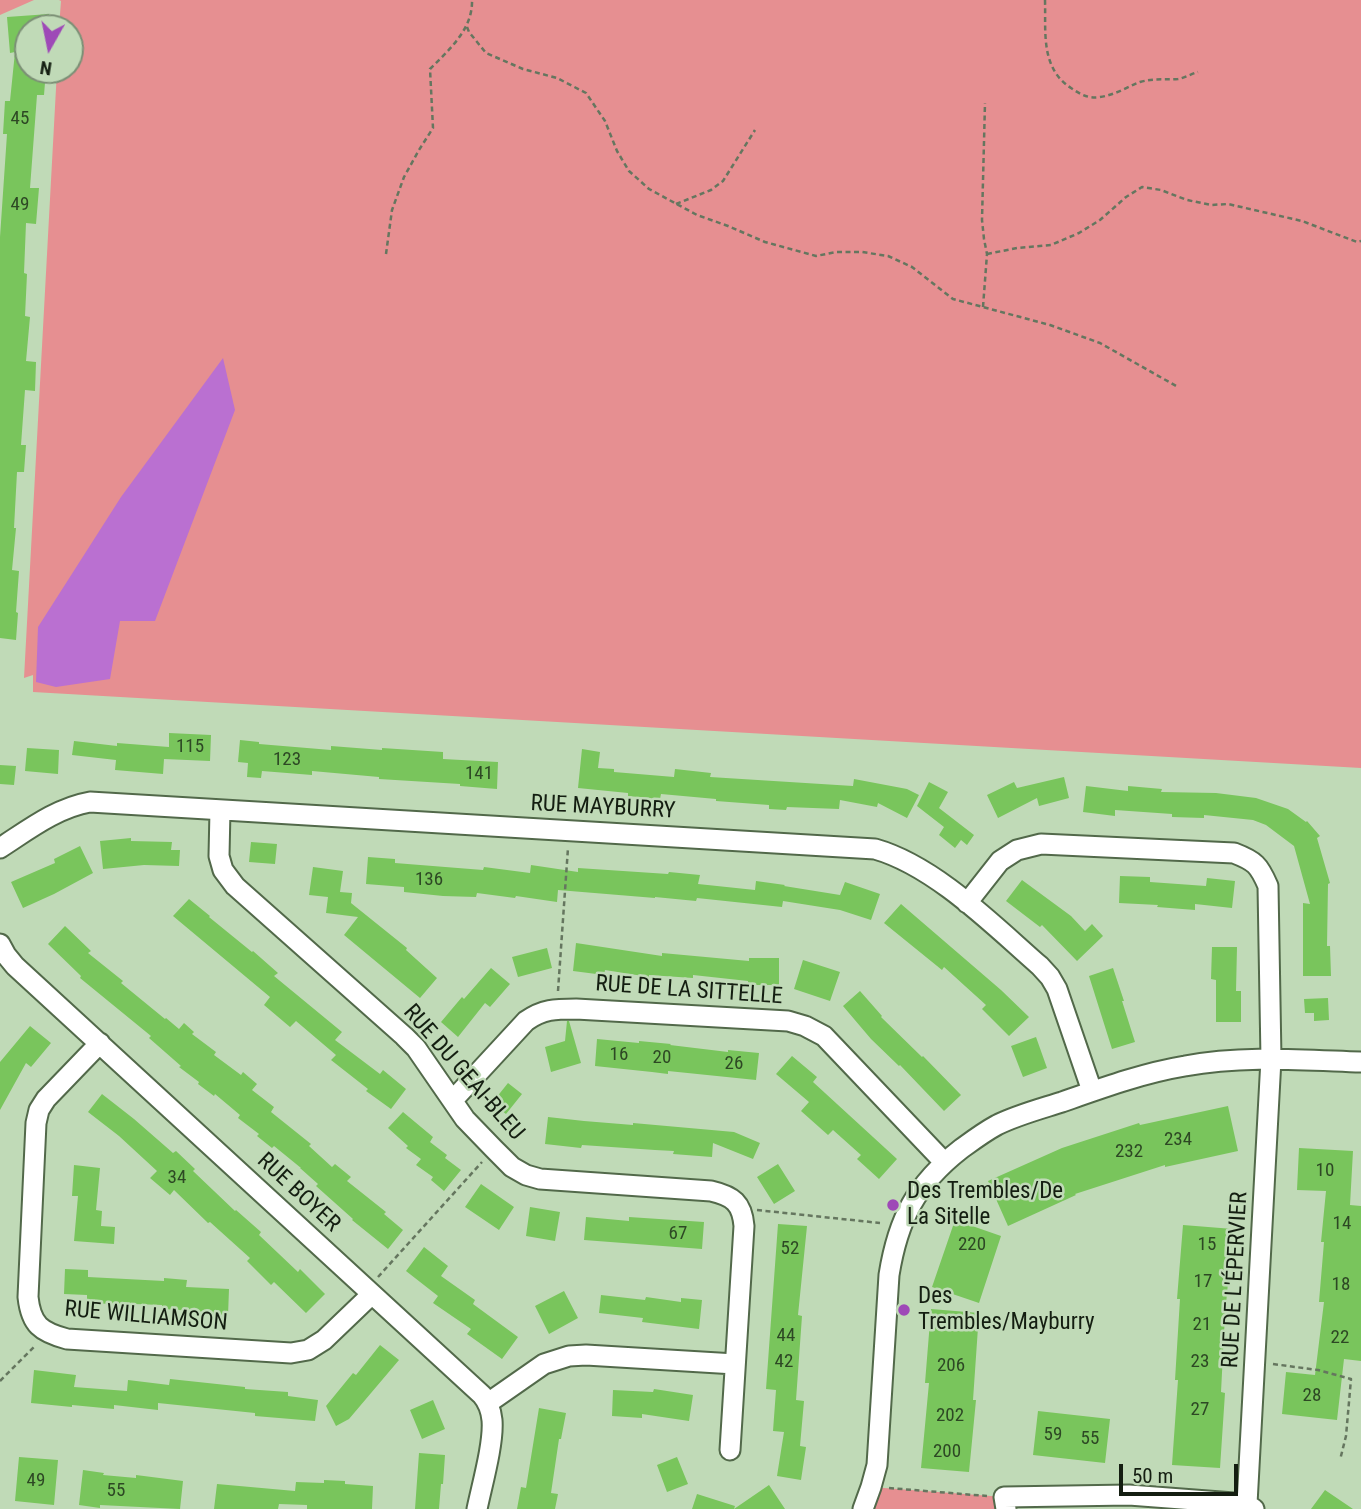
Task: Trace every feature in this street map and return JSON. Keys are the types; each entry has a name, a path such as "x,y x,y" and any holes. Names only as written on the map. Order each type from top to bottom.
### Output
{"street":[{"name":"RUE MAYBURRY","path":"0,848 59,812 90,802 875,849 921,868 967,903 1051,977 1093,1091"},
{"name":"RUE DU GEAI-BLEU","path":"220,810 219,856 223,870 235,886 416,1048 466,1119 512,1167 540,1179 711,1191 726,1194 735,1202 743,1213 744,1226 730,1450"},
{"name":"RUE DE L'ÉPERVIER","path":"967,903 1000,860 1017,850 1041,844 1234,853 1261,869 1268,886 1271,1059 1251,1506"},
{"name":"RUE BOYER","path":"0,943 15,966 488,1402"},
{"name":"RUE DE LA SITTELLE","path":"453,1100 526,1021 538,1013 556,1009 788,1021 824,1036 944,1162"},
{"name":"RUE WILLIAMSON","path":"100,1044 46,1099 36,1123 28,1297 29,1310 41,1330 67,1339 291,1353 308,1350 324,1340 369,1292"},
{"path":"863,1509 877,1465 894,1246 915,1197 944,1162 996,1126 1093,1091 1157,1072 1187,1065 1226,1061 1271,1059 1361,1062"},
{"path":"477,1509 492,1435 488,1402 544,1364 569,1356 586,1355 735,1364"},
{"path":"1005,1503 1129,1495 1251,1506"}],"path":[{"path":"386,254 393,210 404,177 433,128 430,69 450,50 467,27 472,0"},
{"path":"1045,0 1045,39 1050,64 1063,83 1083,96 1099,97 1155,78 1180,79 1198,72"},
{"path":"467,27 486,53 523,69 557,78 586,93 605,121 629,172 649,189 697,215 765,242 816,256 862,251 888,256 912,267 953,299 1050,325 1100,343 1178,387"},
{"path":"983,307 986,254 982,220 985,103"},
{"path":"676,204 711,190 723,181 755,130"},
{"path":"986,254 1051,245 1079,233 1142,187 1161,190 1187,200 1211,205 1228,204 1302,221 1357,242 1361,241"},
{"path":"556,1009 569,830"},
{"path":"369,1292 494,1149"},
{"path":"750,1210 880,1223"},
{"path":"0,1381 48,1333"},
{"path":"1256,1362 1298,1366 1351,1380 1346,1436 1340,1460"},
{"path":"872,1487 1005,1503"}],"shaded area":[{"path":"0,0 34,0 0,15"},
{"path":"59,0 1361,0 1361,768 33,692 33,675 24,678 56,84 84,84 84,14 60,14"},
{"path":"223,358 235,410 155,621 120,621 110,679 56,687 36,682 38,627 121,497"},
{"path":"871,1487 1004,1497 1006,1509 863,1509"}],"building":[{"path":"14,16 14,52 10,53 7,17"},
{"path":"14,62 14,84 45,84 44,95 37,95 30,188 39,188 36,224 26,223 25,316 30,317 26,361 36,362 35,391 25,390 21,445 26,445 24,472 17,472 12,570 19,571 16,640 0,638 0,237 7,134 3,134 5,101 10,101"},
{"path":"169,733 211,735 210,761 164,759 163,774 115,770 116,760 72,755 74,741 117,746 117,743 169,747"},
{"path":"240,740 331,750 331,746 443,752 443,759 498,762 497,789 312,771 312,775 262,771 261,778 247,777 248,763 238,762"},
{"path":"27,748 59,750 58,774 25,771"},
{"path":"582,749 600,752 598,768 614,769 614,772 674,777 675,769 711,773 710,777 853,786 854,779 907,789 919,795 907,818 878,803 877,807 840,800 839,809 787,807 786,810 769,809 769,805 661,794 660,799 628,796 628,793 578,788"},
{"path":"0,765 16,766 14,785 0,784"},
{"path":"1064,777 1069,798 1039,806 1037,798 998,818 987,795 1014,782 1017,788"},
{"path":"929,782 948,792 939,808 974,835 967,845 961,840 955,848 939,835 944,827 917,806"},
{"path":"1086,786 1128,791 1128,786 1162,789 1161,792 1216,793 1256,798 1288,809 1307,821 1320,836 1317,838 1330,883 1327,946 1330,946 1331,976 1303,976 1303,903 1310,904 1294,846 1266,825 1253,820 1204,815 1204,818 1172,817 1172,814 1115,810 1115,816 1083,812"},
{"path":"131,838 131,841 172,842 171,850 180,850 179,866 144,865 103,869 100,841"},
{"path":"251,842 277,844 275,864 249,862"},
{"path":"80,846 93,873 23,908 11,882 55,863 54,859"},
{"path":"368,857 395,859 395,863 483,870 484,867 530,873 531,865 578,872 578,868 669,872 700,875 698,884 755,890 756,881 840,895 845,882 880,894 871,920 840,910 783,901 782,907 697,898 696,901 558,890 557,902 477,893 476,897 443,896 404,892 404,887 366,884"},
{"path":"313,867 343,871 340,892 352,893 351,903 407,948 406,950 437,978 420,998 344,935 358,917 326,913 328,897 309,895"},
{"path":"1120,876 1150,877 1150,882 1206,886 1207,878 1235,881 1232,908 1195,904 1195,910 1119,903"},
{"path":"1022,880 1071,916 1085,931 1092,924 1103,936 1077,961 1042,925 1040,927 1006,901"},
{"path":"189,899 253,951 278,973 274,976 342,1032 335,1040 380,1074 383,1070 406,1089 391,1109 331,1060 336,1055 296,1021 290,1027 264,1005 270,997 173,916"},
{"path":"901,904 1029,1017 1009,1036 982,1009 986,1005 944,967 942,970 884,923"},
{"path":"65,926 91,951 88,953 123,981 121,983 179,1029 184,1023 194,1032 192,1034 216,1052 214,1055 241,1075 243,1072 257,1084 252,1090 274,1107 271,1112 311,1144 309,1146 332,1167 335,1164 351,1177 347,1181 386,1212 384,1214 403,1230 388,1249 352,1220 301,1168 257,1136 259,1134 238,1118 240,1115 179,1067 181,1066 149,1038 151,1036 80,978 48,944"},
{"path":"576,943 662,956 662,953 749,961 749,958 779,958 779,985 748,985 748,981 693,975 693,978 649,977 605,970 604,975 573,971"},
{"path":"1212,947 1237,947 1236,991 1241,991 1241,1022 1216,1022 1216,980 1211,979"},
{"path":"547,948 552,968 518,977 512,957"},
{"path":"803,960 840,972 830,1001 794,989"},
{"path":"491,968 510,984 490,1007 485,1003 458,1037 441,1022"},
{"path":"1113,968 1135,1042 1112,1049 1089,976"},
{"path":"860,991 881,1017 961,1095 944,1111 871,1039 843,1006"},
{"path":"1328,998 1329,1020 1314,1021 1314,1013 1305,1013 1304,999"},
{"path":"567,1021 581,1063 551,1072 545,1047 565,1041"},
{"path":"30,1026 51,1043 31,1067 26,1063 0,1110 0,1062"},
{"path":"1036,1037 1047,1068 1023,1077 1011,1046"},
{"path":"597,1039 759,1053 756,1080 595,1066"},
{"path":"792,1056 817,1077 813,1082 897,1159 879,1179 857,1159 861,1155 833,1130 828,1135 801,1111 809,1102 776,1074"},
{"path":"508,1083 522,1094 506,1114 492,1103"},
{"path":"102,1094 173,1153 176,1151 195,1169 193,1171 261,1232 259,1235 325,1294 306,1313 274,1282 271,1285 247,1261 250,1258 174,1190 170,1195 150,1178 157,1171 88,1112"},
{"path":"1228,1106 1238,1151 1165,1165 1075,1194 1008,1226 988,1181 1062,1148 1139,1123 1140,1125"},
{"path":"403,1112 433,1137 430,1142 461,1170 444,1191 431,1180 433,1177 416,1165 421,1159 406,1148 408,1146 388,1128"},
{"path":"548,1117 734,1132 760,1143 753,1159 713,1143 712,1157 673,1154 674,1151 545,1144"},
{"path":"1299,1148 1353,1151 1350,1205 1361,1206 1361,1361 1344,1359 1337,1420 1282,1414 1286,1372 1315,1375 1324,1302 1319,1302 1326,1191 1297,1190"},
{"path":"778,1164 795,1191 774,1204 757,1177"},
{"path":"74,1165 100,1168 96,1210 102,1211 101,1226 115,1227 114,1244 74,1241 78,1196 72,1196"},
{"path":"481,1184 514,1207 499,1230 465,1207"},
{"path":"530,1207 560,1212 555,1241 526,1236"},
{"path":"586,1217 629,1221 629,1217 704,1222 702,1249 584,1240"},
{"path":"955,1220 1001,1236 979,1303 932,1287"},
{"path":"778,1224 807,1226 798,1315 802,1316 796,1400 804,1401 800,1446 806,1447 801,1480 777,1476 784,1432 773,1431 776,1390 766,1389"},
{"path":"1183,1225 1233,1229 1225,1315 1221,1392 1225,1393 1220,1468 1172,1465 1178,1380 1175,1380 1180,1299 1177,1299"},
{"path":"424,1247 448,1266 441,1276 475,1300 473,1304 518,1337 502,1359 467,1334 471,1329 433,1303 438,1296 406,1271"},
{"path":"65,1269 88,1270 88,1277 164,1281 164,1278 187,1280 186,1287 229,1289 228,1316 162,1309 162,1305 134,1304 133,1308 87,1303 87,1295 64,1294"},
{"path":"564,1291 578,1318 549,1334 535,1306"},
{"path":"601,1295 681,1302 681,1298 702,1300 699,1329 599,1313"},
{"path":"931,1309 979,1313 973,1400 976,1400 969,1472 921,1468 929,1383 925,1383"},
{"path":"380,1345 399,1360 349,1419 336,1426 326,1406"},
{"path":"34,1370 76,1375 74,1387 127,1391 128,1380 169,1385 170,1379 288,1392 288,1396 318,1400 315,1421 158,1403 158,1410 114,1405 114,1409 31,1403"},
{"path":"654,1389 693,1395 689,1421 642,1414 642,1418 612,1416 613,1390 653,1392"},
{"path":"433,1400 445,1429 422,1439 410,1410"},
{"path":"539,1408 566,1413 551,1493 558,1494 555,1509 517,1509 521,1487 526,1488"},
{"path":"1038,1411 1110,1419 1105,1463 1033,1455"},
{"path":"419,1453 445,1455 439,1509 415,1509"},
{"path":"19,1457 58,1460 54,1505 15,1501"},
{"path":"677,1457 688,1484 667,1492 657,1465"},
{"path":"83,1470 104,1473 103,1475 136,1478 136,1475 183,1481 180,1509 100,1505 100,1508 79,1505"},
{"path":"324,1480 373,1486 372,1509 307,1509 307,1505 279,1504 278,1509 214,1509 217,1484 295,1491 296,1482 324,1483"},
{"path":"769,1485 785,1509 734,1509"},
{"path":"1325,1490 1353,1509 1311,1509"},
{"path":"697,1494 735,1506 734,1509 692,1509"}],"place":[{"name":"Des Trembles/De La Sitelle","path":"893,1205"},
{"name":"Des Trembles/Mayburry","path":"904,1310"}]}
